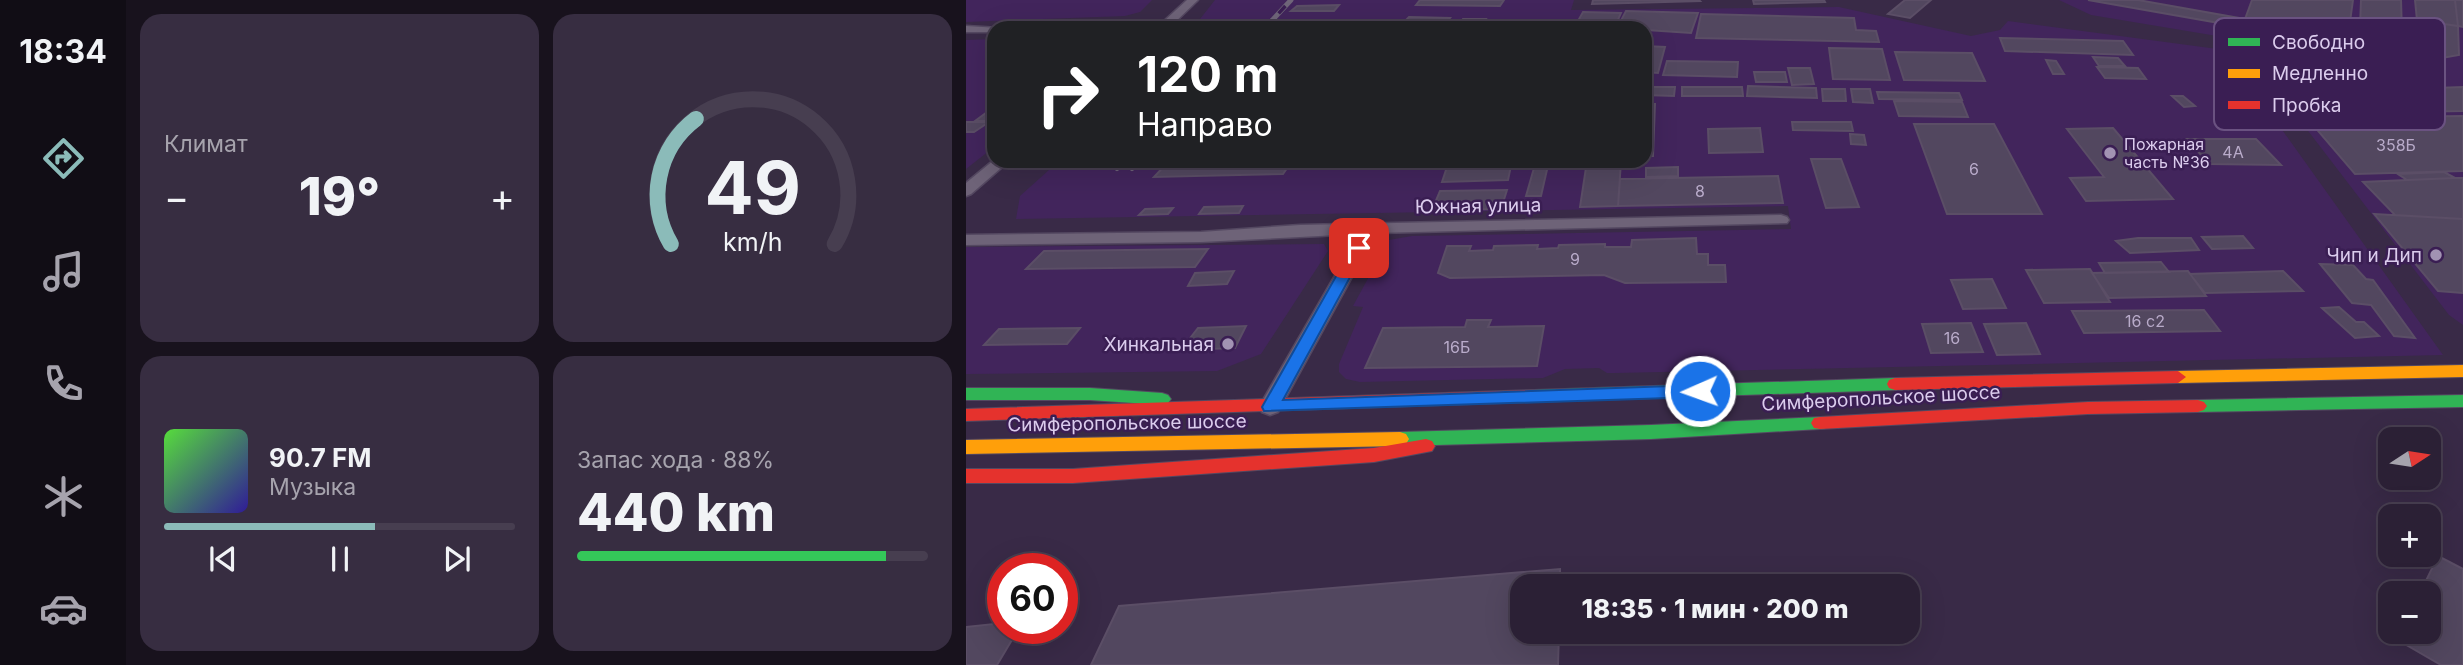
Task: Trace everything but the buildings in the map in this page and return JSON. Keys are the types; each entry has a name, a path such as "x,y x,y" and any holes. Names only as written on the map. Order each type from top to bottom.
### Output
{"main road":[{"name":"Симферопольское шоссе","path":"966,415 1928,383 2463,371"},
{"path":"966,394 1090,394 1263,406"},
{"name":"Симферопольское шоссе","path":"966,447 1466,438 1651,432 2088,408 2463,401"},
{"path":"966,476 1073,476 1374,456 1466,438"}],"street":[{"path":"1171,21 1193,0"},
{"path":"966,29 987,29"},
{"path":"966,191 994,168"},
{"name":"Южная улица","path":"966,240 1202,237 1300,230 1781,220"},
{"path":"1263,406 1370,229"}],"shaded area":[{"path":"966,0 1152,0 1140,12 1125,16 966,22"},
{"path":"1215,0 1574,0 1571,10 1839,7 1971,36 2000,30 2008,21 2214,49 2214,130 2282,130 2443,355 1615,373 1607,373 1599,368 1565,369 1543,378 1360,382 1346,379 1339,372 1339,364 1363,307 1353,306 1389,240 1412,236 1791,229 1788,206 1016,219 1020,196 1051,168 1652,168 1652,21 1198,21"},
{"path":"2059,0 2463,0 2463,325 2449,315 2307,130 2445,130 2445,18 2214,18 2214,36 2091,15"},
{"path":"987,39 987,152 966,169 966,40"},
{"path":"1324,244 1328,251 1261,354 1217,371 966,374 966,247"}],"railway":[{"path":"1272,21 1291,0"}],"traffic: fast":[{"path":"1534,396 1895,384"},
{"path":"966,394 1090,394 1162,399"},
{"path":"2198,406 2463,401"},
{"path":"1400,439 1651,432 1820,423"}],"traffic: slow":[{"path":"2178,377 2463,371"},
{"path":"966,447 1400,439"}],"traffic: jam":[{"path":"1895,384 2178,377"},
{"path":"966,415 1534,396"},
{"path":"1820,423 2088,408 2198,406"},
{"path":"966,476 1073,476 1374,455 1426,446"}],"place":[{"name":"Пожарная часть №36","path":"2110,153"},
{"name":"Чип и Дип","path":"2436,255"},
{"name":"Хинкальная","path":"1228,344"}],"route":[{"path":"1359,248 1270,407 1700,391"}]}
